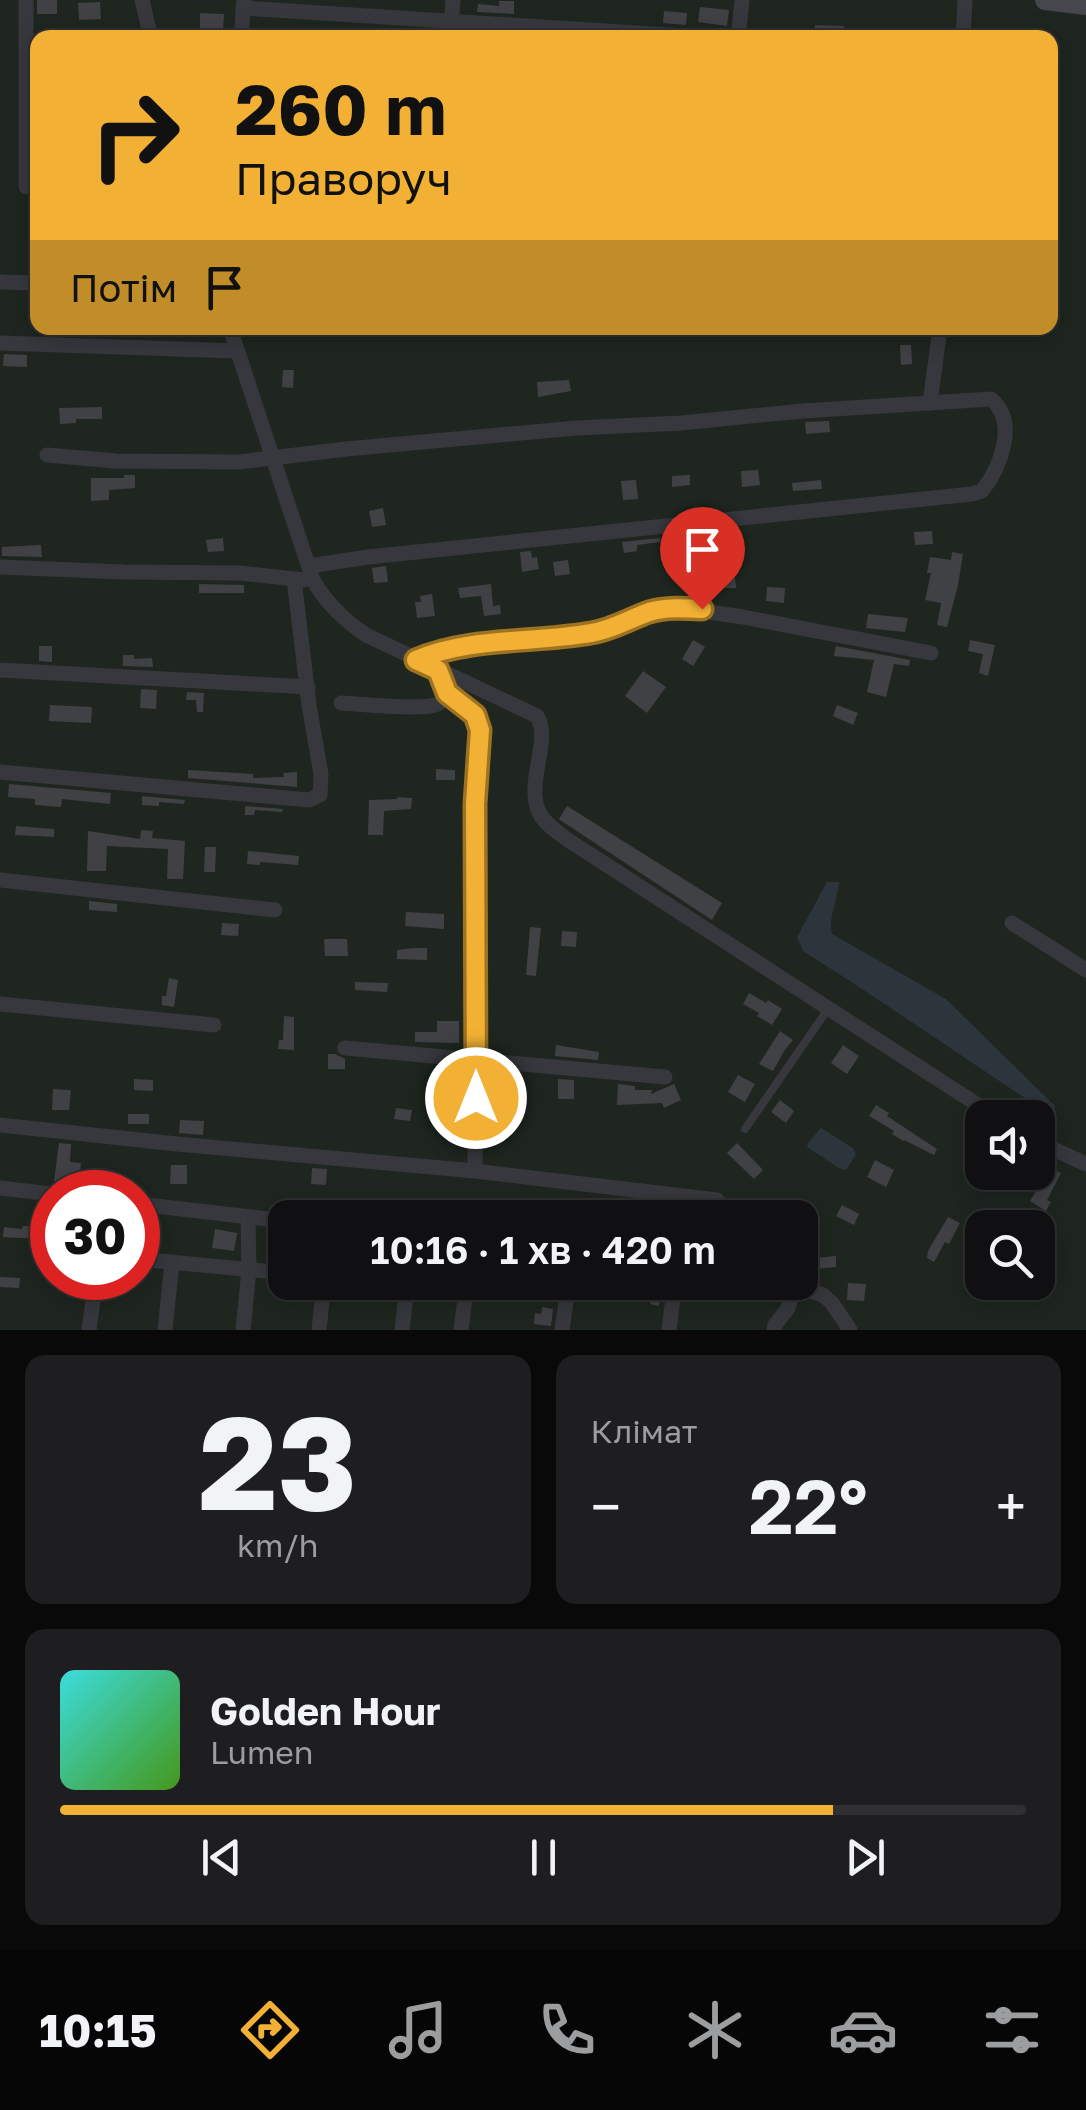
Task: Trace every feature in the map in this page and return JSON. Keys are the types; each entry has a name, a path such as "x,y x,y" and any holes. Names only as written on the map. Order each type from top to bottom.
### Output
{"street":[{"path":"26,0 26,187"},
{"path":"142,0 149,30"},
{"path":"242,30 244,4 451,30 453,0"},
{"path":"739,30 742,0"},
{"path":"964,30 966,0"},
{"path":"1045,0 1086,6"},
{"path":"0,282 30,283"},
{"path":"232,335 311,573 323,597 342,618 366,635 536,716 542,728 534,784 544,821 970,1100"},
{"path":"930,403 939,335"},
{"path":"0,343 236,351"},
{"path":"0,567 294,579 368,557 887,504 982,491 1002,459 1004,436 1000,407 991,400 577,428 346,448 239,462 47,456"},
{"path":"0,772 309,800 320,795 322,786 294,579"},
{"path":"416,660 431,653 475,646 592,633 650,612 682,608 931,653"},
{"path":"0,670 308,686"},
{"path":"438,670 447,693 475,715 480,730 475,804 476,1170"},
{"path":"340,704 422,706 442,701 447,693"},
{"path":"0,880 274,910"},
{"path":"1012,923 1086,970"},
{"path":"0,1004 214,1025"},
{"path":"344,1048 666,1077"},
{"path":"0,1125 476,1170 717,1200"},
{"path":"1055,1150 1086,1164"},
{"path":"0,1188 30,1191"},
{"path":"160,1207 268,1220"},
{"path":"242,1330 249,1270 248,1218"},
{"path":"160,1261 268,1272"},
{"path":"165,1330 172,1262"},
{"path":"818,1294 832,1303 850,1330"},
{"path":"89,1330 93,1300"},
{"path":"320,1330 322,1300"},
{"path":"402,1330 405,1300"},
{"path":"461,1330 465,1300"},
{"path":"562,1330 566,1300"},
{"path":"668,1330 673,1300"},
{"path":"774,1330 789,1300"}],"lane":[{"path":"745,1129 828,1009"}],"shaded area":[{"path":"0,0 1086,0 1086,1330 0,1330"},
{"path":"827,882 839,882 832,934 946,999 1049,1100 1029,1100 803,951 797,937"},
{"path":"821,1128 853,1148 856,1154 846,1170 807,1147"}],"building":[{"path":"37,0 57,0 57,14 37,14"},
{"path":"499,1 514,1 514,14 477,12 478,4 499,6"},
{"path":"100,2 101,19 79,20 78,3"},
{"path":"700,7 729,10 727,26 698,22"},
{"path":"664,11 687,13 686,25 663,23"},
{"path":"200,13 224,14 223,30 200,30"},
{"path":"815,25 844,26 844,30 815,30"},
{"path":"900,345 911,345 912,364 901,365"},
{"path":"4,354 27,355 27,367 3,366"},
{"path":"283,370 294,370 293,388 282,387"},
{"path":"569,380 571,391 538,397 537,382"},
{"path":"102,407 102,419 76,419 76,423 60,424 59,408"},
{"path":"829,421 830,432 806,434 805,422"},
{"path":"758,470 760,485 742,487 741,471"},
{"path":"135,475 135,488 109,490 109,500 91,501 91,478"},
{"path":"690,475 690,485 672,487 672,476"},
{"path":"636,480 638,499 623,500 621,481"},
{"path":"821,480 822,489 793,491 792,483"},
{"path":"383,508 386,525 372,527 369,511"},
{"path":"932,531 933,544 915,545 914,532"},
{"path":"223,538 224,551 208,552 206,540"},
{"path":"660,538 660,542 637,545 637,551 624,553 622,542"},
{"path":"41,545 42,557 2,556 2,547"},
{"path":"727,550 733,550 736,588 725,588"},
{"path":"531,551 532,558 537,557 539,569 522,572 520,552"},
{"path":"952,552 963,554 947,627 937,625 941,603 925,600 930,557 951,560"},
{"path":"568,560 570,574 555,576 553,562"},
{"path":"386,566 388,582 374,583 372,568"},
{"path":"199,584 244,585 244,593 199,593"},
{"path":"491,584 493,606 500,605 501,614 484,616 481,596 460,598 458,588"},
{"path":"767,587 785,588 784,603 766,601"},
{"path":"432,594 435,616 417,618 415,602 421,602 420,596"},
{"path":"868,614 908,618 905,632 866,628"},
{"path":"693,640 705,647 693,666 682,659"},
{"path":"970,640 995,645 988,676 979,673 983,654 968,651"},
{"path":"39,646 52,646 52,662 39,661"},
{"path":"836,646 910,660 909,666 894,664 886,697 867,692 874,660 834,656"},
{"path":"123,655 152,658 153,667 123,666"},
{"path":"643,671 666,687 647,713 625,696"},
{"path":"141,689 157,690 156,709 140,708"},
{"path":"187,692 204,693 203,712 197,712 196,700 186,700"},
{"path":"50,705 92,707 91,723 49,721"},
{"path":"837,705 858,713 853,725 833,716"},
{"path":"436,769 455,770 455,780 436,780"},
{"path":"188,770 253,774 253,778 284,777 283,773 297,772 297,787 188,778"},
{"path":"9,784 111,793 110,804 62,799 61,807 35,805 35,799 8,797"},
{"path":"142,796 185,800 184,804 142,805"},
{"path":"412,798 411,809 384,811 383,835 368,835 369,800"},
{"path":"245,806 283,809 255,810 254,815 245,815"},
{"path":"567,806 722,903 712,920 559,819"},
{"path":"16,826 54,829 54,837 15,835"},
{"path":"141,830 153,831 152,838 185,841 183,879 167,879 168,849 107,846 106,871 87,871 88,831 140,839"},
{"path":"205,847 216,847 215,872 204,872"},
{"path":"248,851 299,856 298,865 247,864"},
{"path":"89,901 117,904 117,912 89,910"},
{"path":"406,912 444,914 444,929 405,926"},
{"path":"222,923 239,924 238,936 221,935"},
{"path":"530,927 541,928 536,976 526,975"},
{"path":"562,931 577,932 576,947 561,946"},
{"path":"324,939 347,939 348,956 325,956"},
{"path":"427,948 427,960 397,959 397,950"},
{"path":"169,978 178,980 174,1007 162,1005"},
{"path":"355,982 388,983 387,992 355,990"},
{"path":"749,993 782,1009 772,1025 743,1004"},
{"path":"284,1016 294,1017 294,1050 278,1049 279,1040 283,1040"},
{"path":"437,1021 459,1021 459,1043 415,1042 415,1032 437,1032"},
{"path":"780,1031 793,1040 773,1071 759,1064"},
{"path":"556,1045 599,1052 598,1060 555,1056"},
{"path":"843,1045 859,1056 847,1074 831,1063"},
{"path":"328,1054 345,1059 345,1069 328,1069"},
{"path":"490,1072 521,1075 521,1085 489,1084"},
{"path":"738,1075 755,1084 745,1102 728,1092"},
{"path":"134,1079 153,1080 153,1091 134,1090"},
{"path":"558,1079 574,1080 574,1099 558,1099"},
{"path":"618,1084 652,1090 651,1094 674,1084 681,1100 664,1108 662,1103 617,1105"},
{"path":"53,1089 71,1090 69,1110 52,1110"},
{"path":"780,1100 794,1111 786,1123 771,1112"},
{"path":"876,1105 937,1149 934,1155 903,1141 869,1116"},
{"path":"396,1108 412,1110 410,1121 394,1119"},
{"path":"128,1114 149,1114 149,1124 128,1124"},
{"path":"180,1120 204,1121 203,1135 179,1133"},
{"path":"59,1143 71,1144 70,1162 81,1163 80,1170 55,1170"},
{"path":"737,1143 763,1170 754,1179 727,1153"},
{"path":"875,1160 894,1170 886,1187 867,1177"},
{"path":"171,1165 187,1165 187,1184 170,1184"},
{"path":"312,1168 327,1169 326,1185 311,1184"},
{"path":"1037,1190 1052,1190 1047,1210 1030,1201"},
{"path":"842,1205 859,1214 854,1225 836,1216"},
{"path":"948,1217 960,1223 934,1262 927,1258 928,1251"},
{"path":"30,1226 30,1238 3,1237 4,1227"},
{"path":"215,1229 237,1233 234,1251 212,1248"},
{"path":"836,1256 836,1267 818,1269 818,1258"},
{"path":"0,1277 20,1278 19,1288 0,1287"},
{"path":"848,1283 866,1284 864,1301 847,1300"},
{"path":"542,1307 553,1309 551,1326 534,1324 535,1313 541,1314"}],"route":[{"path":"476,1098 475,804 479,721 447,693 438,670 416,660 431,653 475,646 592,633 668,608 702,609"}]}
